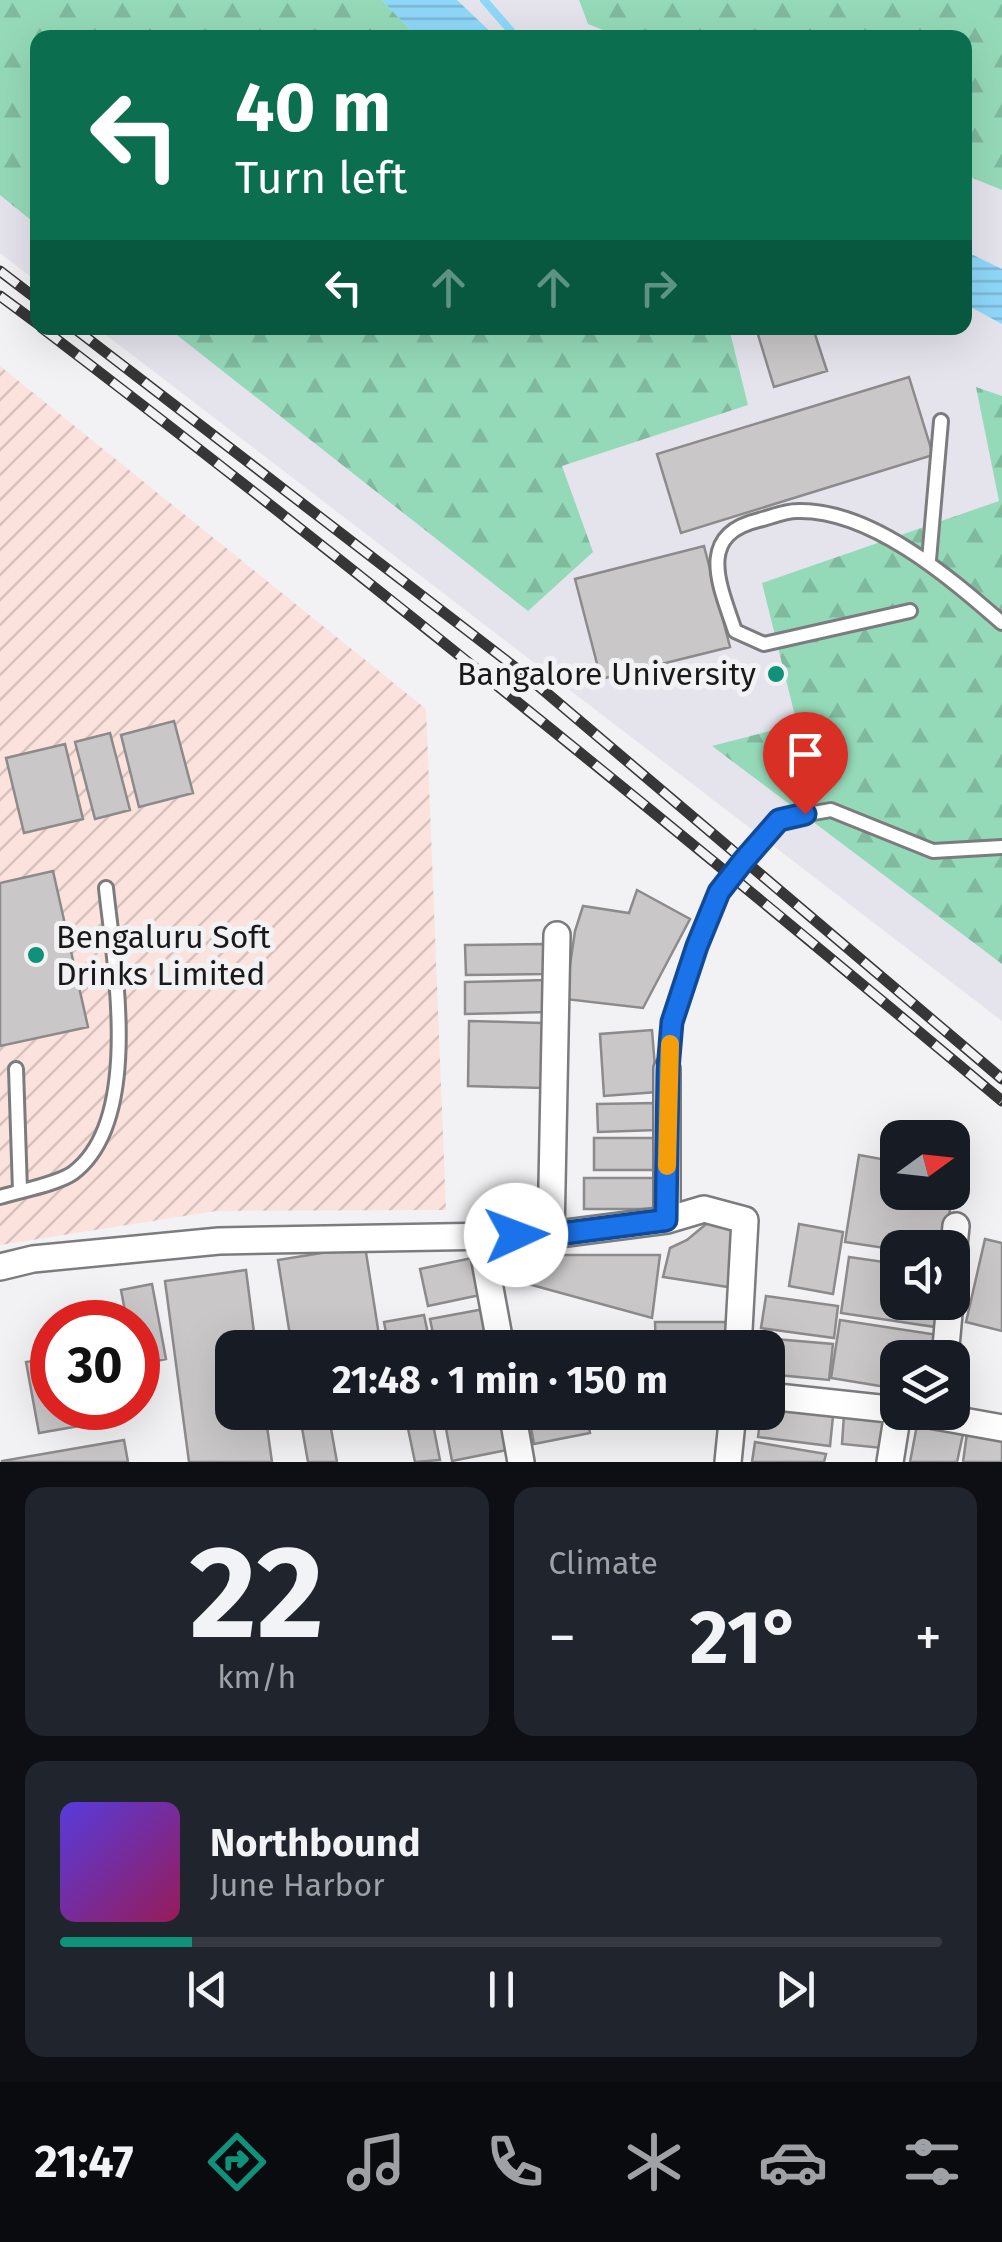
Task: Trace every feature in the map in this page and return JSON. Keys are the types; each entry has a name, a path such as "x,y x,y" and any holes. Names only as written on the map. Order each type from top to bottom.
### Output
{"street":[{"path":"551,1235 557,935"},
{"path":"666,1220 668,1069"},
{"path":"0,1267 33,1259 219,1241 551,1235 666,1220 704,1209 745,1220 739,1330"},
{"path":"956,1226 956,1230"},
{"path":"480,1234 497,1330"},
{"path":"785,1398 880,1409"},
{"path":"970,1421 1002,1428"},
{"path":"515,1430 521,1462"},
{"path":"728,1462 731,1430"},
{"path":"890,1462 895,1430"}],"lane":[{"path":"929,560 942,421"},
{"path":"910,611 764,644 735,632 718,580 717,552 728,532 752,521 796,511 846,518 929,560 1002,623"},
{"path":"668,1069 672,1022 719,892 779,820 831,810 933,851 1002,846"},
{"path":"0,1197 72,1174 104,1137 122,1037 106,888"},
{"path":"16,1069 20,1191"}],"shaded area":[{"name":"Bangalore University","path":"0,0 1002,0 1002,1021 106,335 972,335 972,30 30,30 30,277 0,253"},
{"path":"0,366 426,709 446,1210 216,1211 0,1245"}],"green space":[{"path":"0,0 382,0 410,30 30,30 30,219 0,195"},
{"path":"579,0 1002,0 1002,190 972,178 972,30 603,30 588,24"},
{"path":"177,335 731,335 748,405 562,466 593,552 528,611"},
{"path":"976,387 1002,396 1002,964 712,746 797,724 762,583 999,501"}],"water":[{"path":"382,0 457,0 489,30 410,30"},
{"path":"972,254 1002,269 1002,324 972,308"}],"building":[{"path":"758,335 815,335 827,371 774,387"},
{"path":"909,377 933,455 681,533 657,454"},
{"path":"704,546 730,647 601,679 575,579"},
{"path":"174,721 193,793 139,807 121,735"},
{"path":"110,733 130,810 95,819 75,742"},
{"path":"65,744 83,819 24,833 6,758"},
{"name":"Bengaluru Soft Drinks Limited","path":"53,871 88,1027 0,1046 0,883"},
{"path":"637,890 690,919 643,1008 565,999 575,931 583,906 629,913"},
{"path":"544,944 544,974 466,975 465,945"},
{"path":"546,980 547,1012 465,1014 465,982"},
{"path":"469,1021 543,1023 542,1088 468,1086"},
{"path":"652,1030 657,1092 604,1096 600,1034"},
{"path":"656,1103 657,1130 598,1132 597,1104"},
{"path":"594,1138 654,1138 654,1170 594,1170"},
{"path":"859,1155 880,1159 880,1210 950,1210 947,1230 880,1230 880,1247 845,1242"},
{"path":"584,1178 654,1178 655,1209 584,1209"},
{"path":"711,1220 737,1227 728,1287 663,1277 670,1248"},
{"path":"799,1224 843,1232 833,1294 789,1286"},
{"path":"985,1239 1002,1243 1002,1331 966,1322 970,1320"},
{"path":"365,1246 378,1330 289,1330 278,1260"},
{"path":"510,1255 660,1255 652,1318 510,1279"},
{"path":"849,1257 880,1261 880,1319 841,1313"},
{"path":"472,1258 480,1295 428,1306 420,1269"},
{"path":"246,1270 254,1330 215,1330 215,1430 268,1430 272,1462 189,1462 165,1281"},
{"path":"152,1284 155,1300 123,1300 121,1290"},
{"path":"766,1296 838,1306 834,1338 761,1328"},
{"path":"484,1309 488,1330 432,1330 430,1319"},
{"path":"424,1315 427,1330 386,1330 384,1322"},
{"path":"840,1320 938,1335 937,1340 880,1340 880,1386 831,1378"},
{"path":"888,1320 936,1320 935,1327"},
{"path":"655,1322 726,1322 726,1330 655,1330"},
{"path":"160,1327 166,1359 160,1360"},
{"path":"785,1340 833,1344 829,1380 785,1376"},
{"path":"785,1410 833,1416 830,1446 758,1437 759,1430 785,1430"},
{"path":"844,1415 880,1419 880,1430 884,1430 882,1448 842,1444"},
{"path":"302,1430 331,1430 337,1462 308,1462"},
{"path":"408,1430 434,1430 440,1460 415,1462"},
{"path":"446,1430 503,1430 507,1450 452,1461"},
{"path":"531,1430 589,1430 590,1433 534,1444"},
{"path":"916,1430 963,1434 957,1462 910,1462"},
{"path":"967,1433 1002,1439 1002,1462 963,1462"},
{"path":"124,1440 128,1462 2,1462 2,1461"},
{"path":"755,1442 826,1454 824,1462 752,1462"}],"waterway":[{"path":"484,0 510,30"}],"railway":[{"path":"0,271 30,294"},
{"path":"0,296 30,318"},
{"path":"51,335 526,709 1002,1101"},
{"path":"83,335 529,678 1002,1079"}],"slow traffic":[{"path":"667,1166 670,1044"}],"place":[{"name":"Bangalore University","path":"776,674"},
{"name":"Bengaluru Soft Drinks Limited","path":"36,955"}],"route":[{"path":"516,1235 551,1235 666,1220 672,1022 697,946 719,892 744,860 779,820 805,814"}]}
